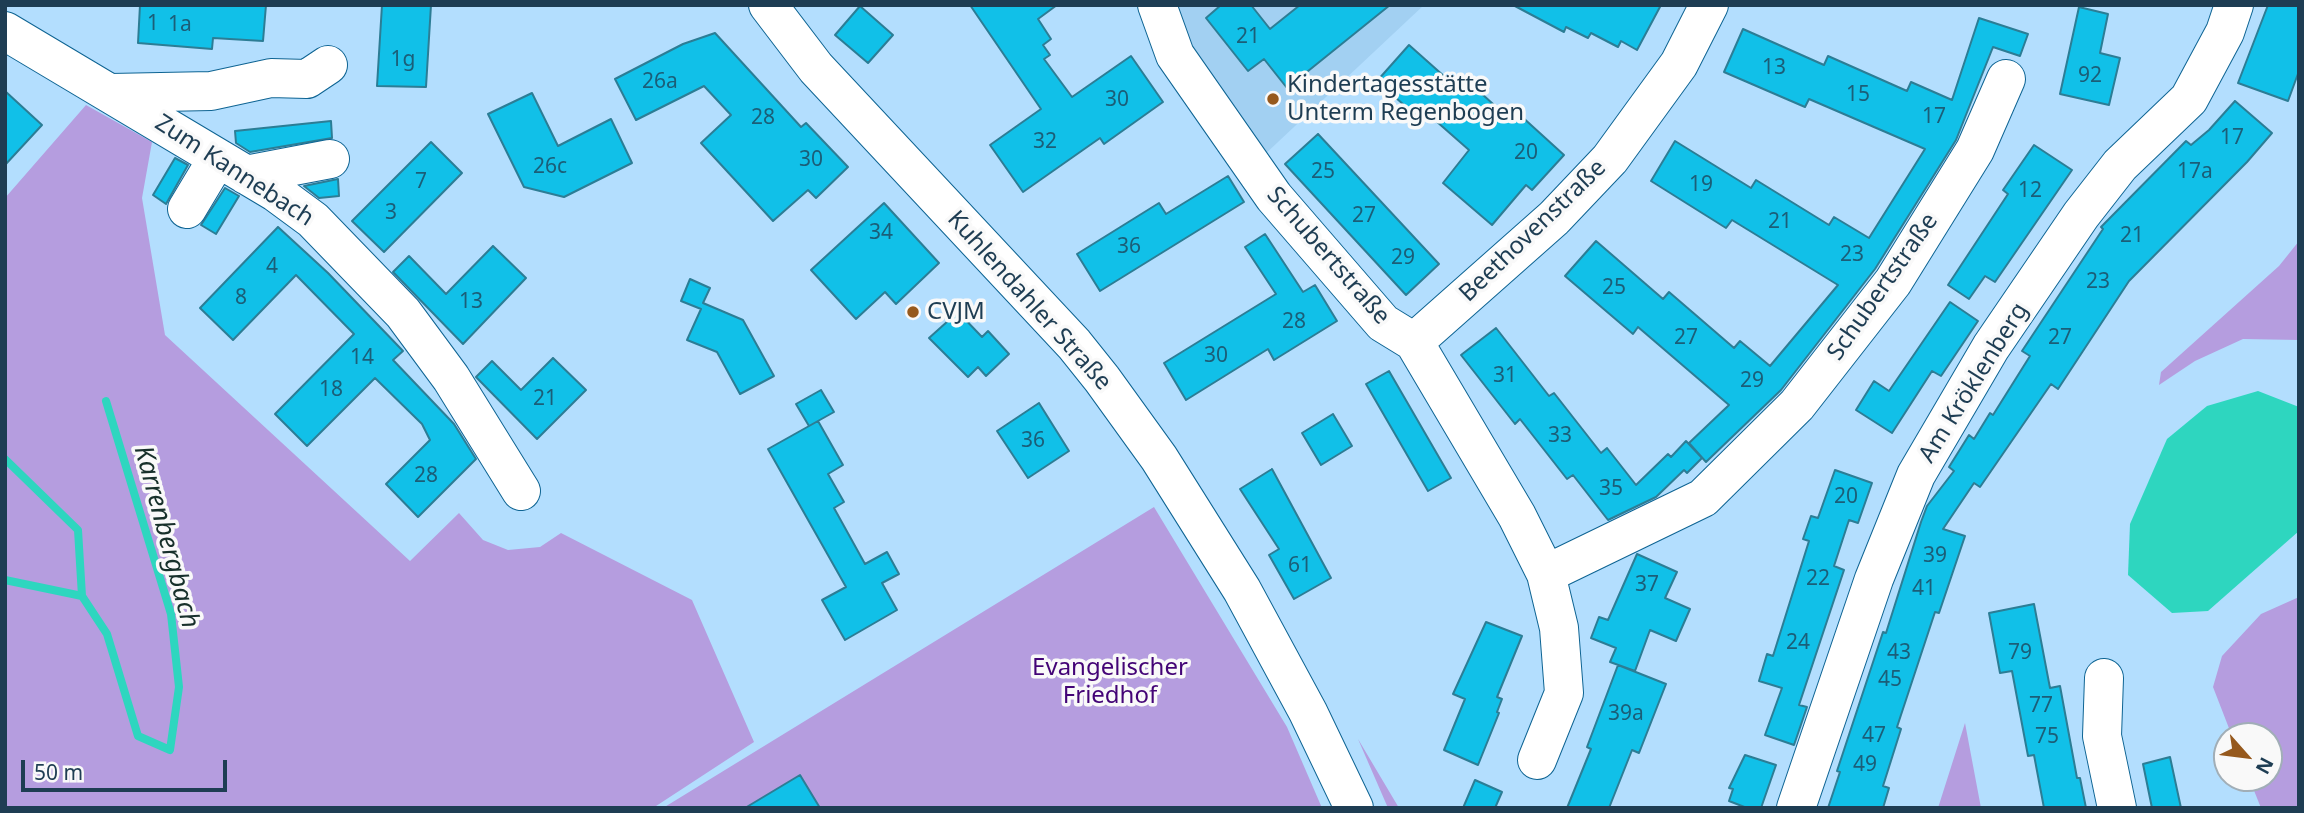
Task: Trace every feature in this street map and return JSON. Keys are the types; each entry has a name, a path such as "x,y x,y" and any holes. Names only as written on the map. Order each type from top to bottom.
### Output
{"street":[{"name":"Kuhlendahler Straße","path":"768,5 816,68 1065,335 1102,379 1159,458 1242,590 1308,712 1354,808"},
{"name":"Schubertstraße","path":"1157,5 1175,55 1274,197 1383,323 1414,342 1517,516 1546,574 1559,628 1563,693 1538,760"},
{"name":"Beethovenstraße","path":"1414,342 1554,219 1610,159 1679,64 1709,5"},
{"name":"Am Kröklenberg","path":"1796,808 1874,579 1916,475 1991,347 2081,215 2120,165 2189,99 2225,32 2234,5"},
{"name":"Zum Kannebach","path":"5,31 232,167 313,220 404,313 451,377 521,491"},
{"path":"111,93 211,91 271,78 307,79 328,65"},
{"name":"Schubertstraße","path":"1546,574 1703,498 1797,405 1893,282 1975,150 2006,79"},
{"path":"187,209 232,167 330,159"},
{"path":"2104,678 2102,736 2117,808"}],"shaded area":[{"name":"Kindertagesstätte Unterm Regenbogen","path":"1176,5 1424,5 1262,157 1184,42"},
{"path":"2258,391 2299,407 2299,531 2208,611 2172,613 2128,575 2130,524 2167,439 2207,406"}],"green space":[{"path":"86,105 152,142 142,198 165,335 410,561 459,513 483,540 508,550 540,547 561,533 692,600 754,742 653,808 5,808 5,198"},
{"path":"2299,241 2299,340 2243,339 2195,361 2159,385 2161,372 2279,266"},
{"name":"Evangelischer Friedhof","path":"1154,507 1287,727 1322,808 663,808"},
{"path":"2299,597 2299,808 2261,808 2255,792 2283,792 2283,722 2227,722 2213,687 2222,656 2261,614"},
{"path":"1965,723 1981,808 1938,808"},
{"path":"1358,739 1399,808 1388,808"}],"building":[{"path":"140,5 266,5 263,41 213,38 212,49 138,43"},
{"path":"382,5 431,5 426,87 377,86"},
{"path":"970,5 1057,5 1038,19 1051,39 1043,45 1050,55 1044,59 1072,97 1131,56 1163,102 1104,144 1100,138 1023,192 990,145 1041,109"},
{"path":"1221,5 1251,5 1270,29 1300,5 1390,5 1287,88 1264,59 1248,71 1206,18"},
{"path":"1513,5 1661,5 1637,50 1621,41 1618,47 1591,33 1588,38 1566,27 1564,32"},
{"path":"2268,5 2299,5 2299,71 2288,101 2238,83"},
{"path":"860,6 893,35 868,63 835,35"},
{"path":"2079,7 2108,14 2100,53 2120,58 2109,105 2060,94"},
{"path":"1979,18 2028,34 2020,56 1993,47 1956,140 1875,269 1781,390 1706,462 1689,443 1729,405 1638,327 1633,334 1565,276 1596,241 1663,299 1669,292 1734,348 1740,341 1770,366 1838,285 1732,220 1726,228 1651,181 1675,141 1751,188 1756,180 1829,225 1834,217 1869,238 1925,149 1809,99 1805,107 1724,72 1743,29 1824,65 1828,56 1907,91 1911,82 1952,100"},
{"path":"715,33 801,127 806,123 848,167 816,198 808,190 773,221 701,143 731,115 704,86 636,120 615,79 683,44"},
{"path":"1409,45 1454,85 1462,76 1513,122 1520,115 1564,155 1532,190 1526,185 1492,225 1443,183 1469,150 1428,114 1422,121 1377,81"},
{"path":"5,91 42,125 5,165"},
{"path":"532,93 558,146 611,119 632,163 564,197 524,187 488,114"},
{"path":"2235,101 2272,133 2247,162 2129,281 2058,389 2051,384 1980,487 1974,483 1943,529 1965,536 1939,613 1935,612 1897,727 1901,729 1883,786 1889,788 1883,808 1828,808 1840,772 1837,771 1883,632 1886,633 1921,522 1927,506 1954,471 1949,467 1969,435 1974,439 1990,413 1993,415 2030,356 2022,351 2103,229 2101,227 2186,141 2191,145 2209,130"},
{"path":"331,121 332,138 250,152 236,143 235,131"},
{"path":"1318,134 1439,264 1406,295 1285,164"},
{"path":"431,142 462,173 384,252 352,221"},
{"path":"2034,145 2072,170 1995,282 1985,276 1969,299 1948,285 2008,194 2003,190"},
{"path":"175,158 188,165 166,204 153,195"},
{"path":"1228,176 1244,202 1100,291 1077,254 1159,203 1166,214"},
{"path":"338,179 339,196 319,198 304,186"},
{"path":"225,188 239,196 216,234 201,225"},
{"path":"884,203 939,263 896,304 885,292 856,319 811,270"},
{"path":"278,227 328,273 403,351 393,360 454,424 476,459 418,517 386,484 430,440 422,424 375,378 307,446 275,414 354,334 296,275 233,340 200,308"},
{"path":"1265,234 1303,292 1315,285 1337,321 1274,360 1268,349 1186,400 1164,363 1276,294 1245,247"},
{"path":"493,246 526,278 463,344 393,272 409,256 446,294"},
{"path":"690,279 710,288 703,303 743,320 774,376 740,394 717,352 687,340 701,309 681,301"},
{"path":"1950,302 1978,321 1941,376 1932,371 1892,433 1856,410 1874,381 1889,391"},
{"path":"958,312 982,337 988,331 1009,354 986,376 978,367 968,377 929,338"},
{"path":"1496,328 1549,396 1554,393 1601,453 1607,448 1636,485 1668,454 1671,457 1686,441 1702,458 1687,473 1684,470 1656,497 1608,520 1573,475 1567,479 1520,419 1515,424 1461,355"},
{"path":"553,358 586,390 537,439 476,377 492,361 521,390"},
{"path":"1389,371 1451,478 1428,491 1366,384"},
{"path":"821,390 834,412 809,426 796,404"},
{"path":"1039,403 1069,451 1028,478 997,431"},
{"path":"1333,414 1352,446 1321,465 1302,433"},
{"path":"818,421 843,465 828,474 844,502 834,508 865,564 887,552 899,574 882,583 897,610 845,640 822,600 846,587 768,449"},
{"path":"1272,469 1331,578 1294,599 1269,555 1279,549 1240,489"},
{"path":"1835,470 1872,483 1858,523 1849,520 1834,566 1844,570 1799,705 1807,707 1794,745 1765,735 1782,688 1759,681 1767,654 1773,656 1809,541 1803,539 1811,516 1818,518"},
{"path":"1637,554 1677,572 1665,598 1690,609 1676,641 1650,630 1635,671 1610,662 1616,648 1591,638 1599,617 1608,620"},
{"path":"2034,604 2050,688 2060,686 2077,778 2080,778 2086,808 2044,808 2034,755 2028,756 2012,671 2000,673 1989,613"},
{"path":"1486,622 1522,636 1497,697 1502,699 1497,712 1499,713 1478,765 1444,750 1465,699 1453,694"},
{"path":"1618,665 1666,684 1639,753 1632,750 1609,808 1567,808 1591,749 1587,747"},
{"path":"1745,755 1776,765 1761,808 1747,808 1729,801 1733,789 1729,788"},
{"path":"2170,757 2181,808 2152,808 2143,764"},
{"path":"800,775 820,808 745,808"},
{"path":"1475,780 1502,792 1495,808 1463,808"}],"waterway":[{"name":"Karrenbergbach","path":"5,580 82,596 107,634 138,736 170,750 179,687 171,614 106,401"},
{"name":"Karrenbergbach","path":"5,459 78,530 82,596"}],"place":[{"name":"Kindertagesstätte Unterm Regenbogen","path":"1273,99"},
{"name":"CVJM","path":"913,312"}]}
